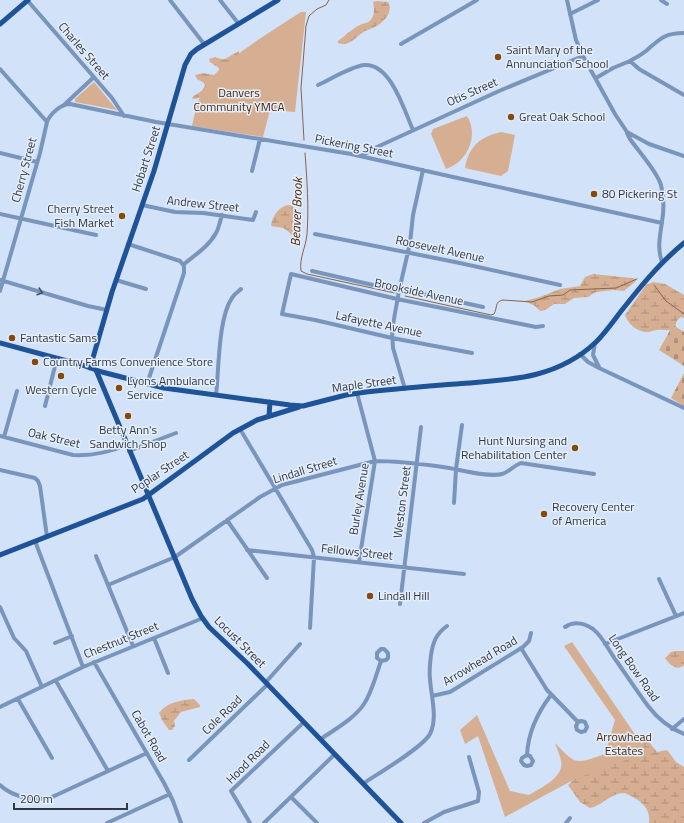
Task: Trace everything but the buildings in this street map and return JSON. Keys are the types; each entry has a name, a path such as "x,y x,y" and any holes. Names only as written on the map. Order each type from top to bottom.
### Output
{"main road":[{"path":"0,24 28,0"},
{"name":"Hobart Street","path":"90,368 116,280 168,124 185,65 193,51 278,0"},
{"name":"Maple Street","path":"0,343 147,384 216,396 303,406 357,393 501,381 549,372 580,354 595,343 662,262 684,242"},
{"name":"Locust Street","path":"96,370 192,599 202,618 209,627 267,683 402,823"},
{"path":"269,416 270,402"},
{"name":"Poplar Street","path":"0,555 143,499 240,429 257,420 303,406"}],"street":[{"name":"Charles Street","path":"28,0 112,98 124,116"},
{"path":"170,0 204,44"},
{"path":"220,0 238,23"},
{"path":"401,44 477,0"},
{"path":"567,0 576,40 582,56 630,139 661,183 663,196 659,254 662,262"},
{"path":"570,14 598,0"},
{"path":"661,0 667,4"},
{"path":"596,78 612,68 630,61 644,52 661,37 684,33"},
{"name":"Otis Street","path":"360,156 499,91 582,56"},
{"path":"630,61 639,69 684,95"},
{"path":"318,85 362,65 376,67 384,72 390,80 413,130"},
{"path":"0,69 47,122 49,117 94,77"},
{"name":"Pickering Street","path":"65,104 168,124 360,156 662,223"},
{"name":"Cherry Street","path":"0,291 1,280 21,218 47,122"},
{"path":"627,132 654,146 684,156"},
{"path":"252,171 260,139"},
{"path":"371,150 374,159"},
{"path":"0,153 37,162"},
{"path":"404,388 392,338 399,290 408,253 413,215 423,170"},
{"name":"Andrew Street","path":"142,205 175,212 203,212 253,220 256,212"},
{"path":"0,214 96,235"},
{"path":"184,264 206,246 212,239 216,233 222,215"},
{"name":"Roosevelt Avenue","path":"315,234 560,285"},
{"path":"128,244 180,261 184,264 185,269 147,384"},
{"name":"Brookside Avenue","path":"312,271 483,307"},
{"name":"Brookside Avenue","path":"282,314 291,274 398,299 536,327 543,326"},
{"path":"1,280 88,306 107,310"},
{"path":"116,280 146,289"},
{"path":"216,396 221,330 224,317 232,297 241,289"},
{"name":"Lafayette Avenue","path":"282,314 392,338 472,353"},
{"path":"595,343 593,355 599,368"},
{"path":"580,354 588,362 599,368 684,408"},
{"path":"45,406 57,358"},
{"path":"2,436 17,391"},
{"name":"Burley Avenue","path":"357,393 375,461 359,562"},
{"path":"454,503 456,469 462,425"},
{"name":"Weston Street","path":"400,604 421,427"},
{"path":"240,429 309,542 314,557 310,628"},
{"path":"130,451 176,433"},
{"name":"Oak Street","path":"2,436 64,453 79,455 104,452 127,445"},
{"name":"Lindall Street","path":"108,585 175,557 275,488 319,474 375,461 456,469 486,475 501,474 516,465 521,464 594,474"},
{"path":"0,470 35,478 38,481 47,537"},
{"path":"227,520 267,578"},
{"name":"Chestnut Street","path":"35,541 83,667 202,618"},
{"name":"Fellows Street","path":"248,550 464,574"},
{"path":"96,556 133,646"},
{"path":"659,579 676,616"},
{"path":"0,606 14,638 26,651 42,687"},
{"path":"605,644 684,613"},
{"name":"Long Bow Road","path":"565,627 571,623 582,624 593,630 605,644 649,707 664,724 684,734"},
{"path":"364,783 414,750 427,738 432,730 434,721 430,672 433,646 436,636 447,626"},
{"name":"Arrowhead Road","path":"432,696 450,692 521,648 528,642 531,633"},
{"path":"55,643 72,636"},
{"path":"154,638 168,673"},
{"name":"Cole Road","path":"189,760 267,683 300,644"},
{"path":"521,648 551,695 578,722"},
{"path":"321,739 350,718 368,698 381,661"},
{"name":"Cabot Road","path":"94,662 170,794 181,823"},
{"path":"0,707 83,667"},
{"path":"56,681 108,771"},
{"path":"527,755 529,740 536,720 543,706 551,695"},
{"path":"18,699 52,758"},
{"path":"672,729 684,719"},
{"name":"Hood Road","path":"250,823 231,791 304,722"},
{"path":"0,785 12,794 23,797 34,799 50,798 147,753"},
{"path":"264,823 335,754"},
{"path":"424,823 444,812 478,801 479,792 469,757"},
{"path":"107,823 170,794"},
{"path":"291,797 317,823"},
{"path":"566,823 570,818"}],"green space":[{"path":"373,2 388,2 390,6 389,13 385,20 375,27 363,32 349,43 338,43 338,41 353,30 370,20 374,12"},
{"name":"Danvers Community YMCA","path":"301,12 306,12 295,112 270,110 263,137 192,126 202,93 217,73 227,63 252,44"},
{"path":"239,51 240,57 201,98 193,99 192,98 205,86 204,83 197,79 195,75 203,73 214,75 219,70 219,68 210,62 209,59 215,57 225,59"},
{"path":"94,82 117,110 75,102 75,99"},
{"path":"467,116 472,131 469,147 460,160 446,169 431,134 433,129"},
{"path":"501,132 515,135 508,171 501,176 465,168 469,154 481,140"},
{"path":"291,205 294,208 295,212 293,222 295,231 293,236 285,229 271,226 276,213 284,206"},
{"path":"593,274 632,278 636,279 636,281 624,291 613,290 596,292 588,297 574,298 565,304 554,304 542,311 525,301 560,289 580,286 585,277"},
{"path":"653,282 665,284 684,295 684,318 681,317 677,320 676,327 673,330 643,332 636,329 626,318 625,315 646,285"},
{"path":"673,325 684,332 684,366 659,350"},
{"path":"684,373 684,406 671,398"},
{"name":"Arrowhead Estates","path":"572,642 647,752 575,779 505,817 478,736 465,744 460,730 477,715 510,791 529,795 551,781 559,772 561,761 555,743 568,756 577,761 588,760 605,754 615,720 564,646"},
{"path":"684,651 684,665 679,668 673,666 665,658 671,652"},
{"path":"194,699 200,707 181,712 174,721 175,726 172,730 169,730 159,713 162,709 170,704"},
{"path":"644,741 649,742 657,752 668,751 676,762 684,767 684,823 649,823 648,812 643,804 625,793 610,797 598,805 590,808 580,802 568,785 575,778 637,748"}],"waterway":[{"name":"Beaver Brook","path":"304,140 301,88 306,26 309,16 317,9 326,5 329,0"},
{"name":"Beaver Brook","path":"305,153 308,194 308,224 301,262 301,271 307,274 395,293"},
{"name":"Beaver Brook","path":"405,296 491,315 494,314 498,302 503,300 532,302 549,296 563,295 570,290 616,288 637,279"},
{"name":"Beaver Brook","path":"654,285 666,301 684,314"}],"place":[{"name":"Saint Mary of the Annunciation School","path":"498,57"},
{"name":"Great Oak School","path":"511,117"},
{"name":"80 Pickering St","path":"594,194"},
{"name":"Cherry Street Fish Market","path":"122,216"},
{"name":"Fantastic Sams","path":"12,338"},
{"name":"Country Farms Convenience Store","path":"35,362"},
{"name":"Western Cycle","path":"61,376"},
{"name":"Lyons Ambulance Service","path":"119,388"},
{"name":"Betty Ann's Sandwich Shop","path":"128,416"},
{"name":"Hunt Nursing and Rehabilitation Center","path":"575,448"},
{"name":"Recovery Center of America","path":"544,514"},
{"name":"Lindall Hill","path":"370,596"}]}
